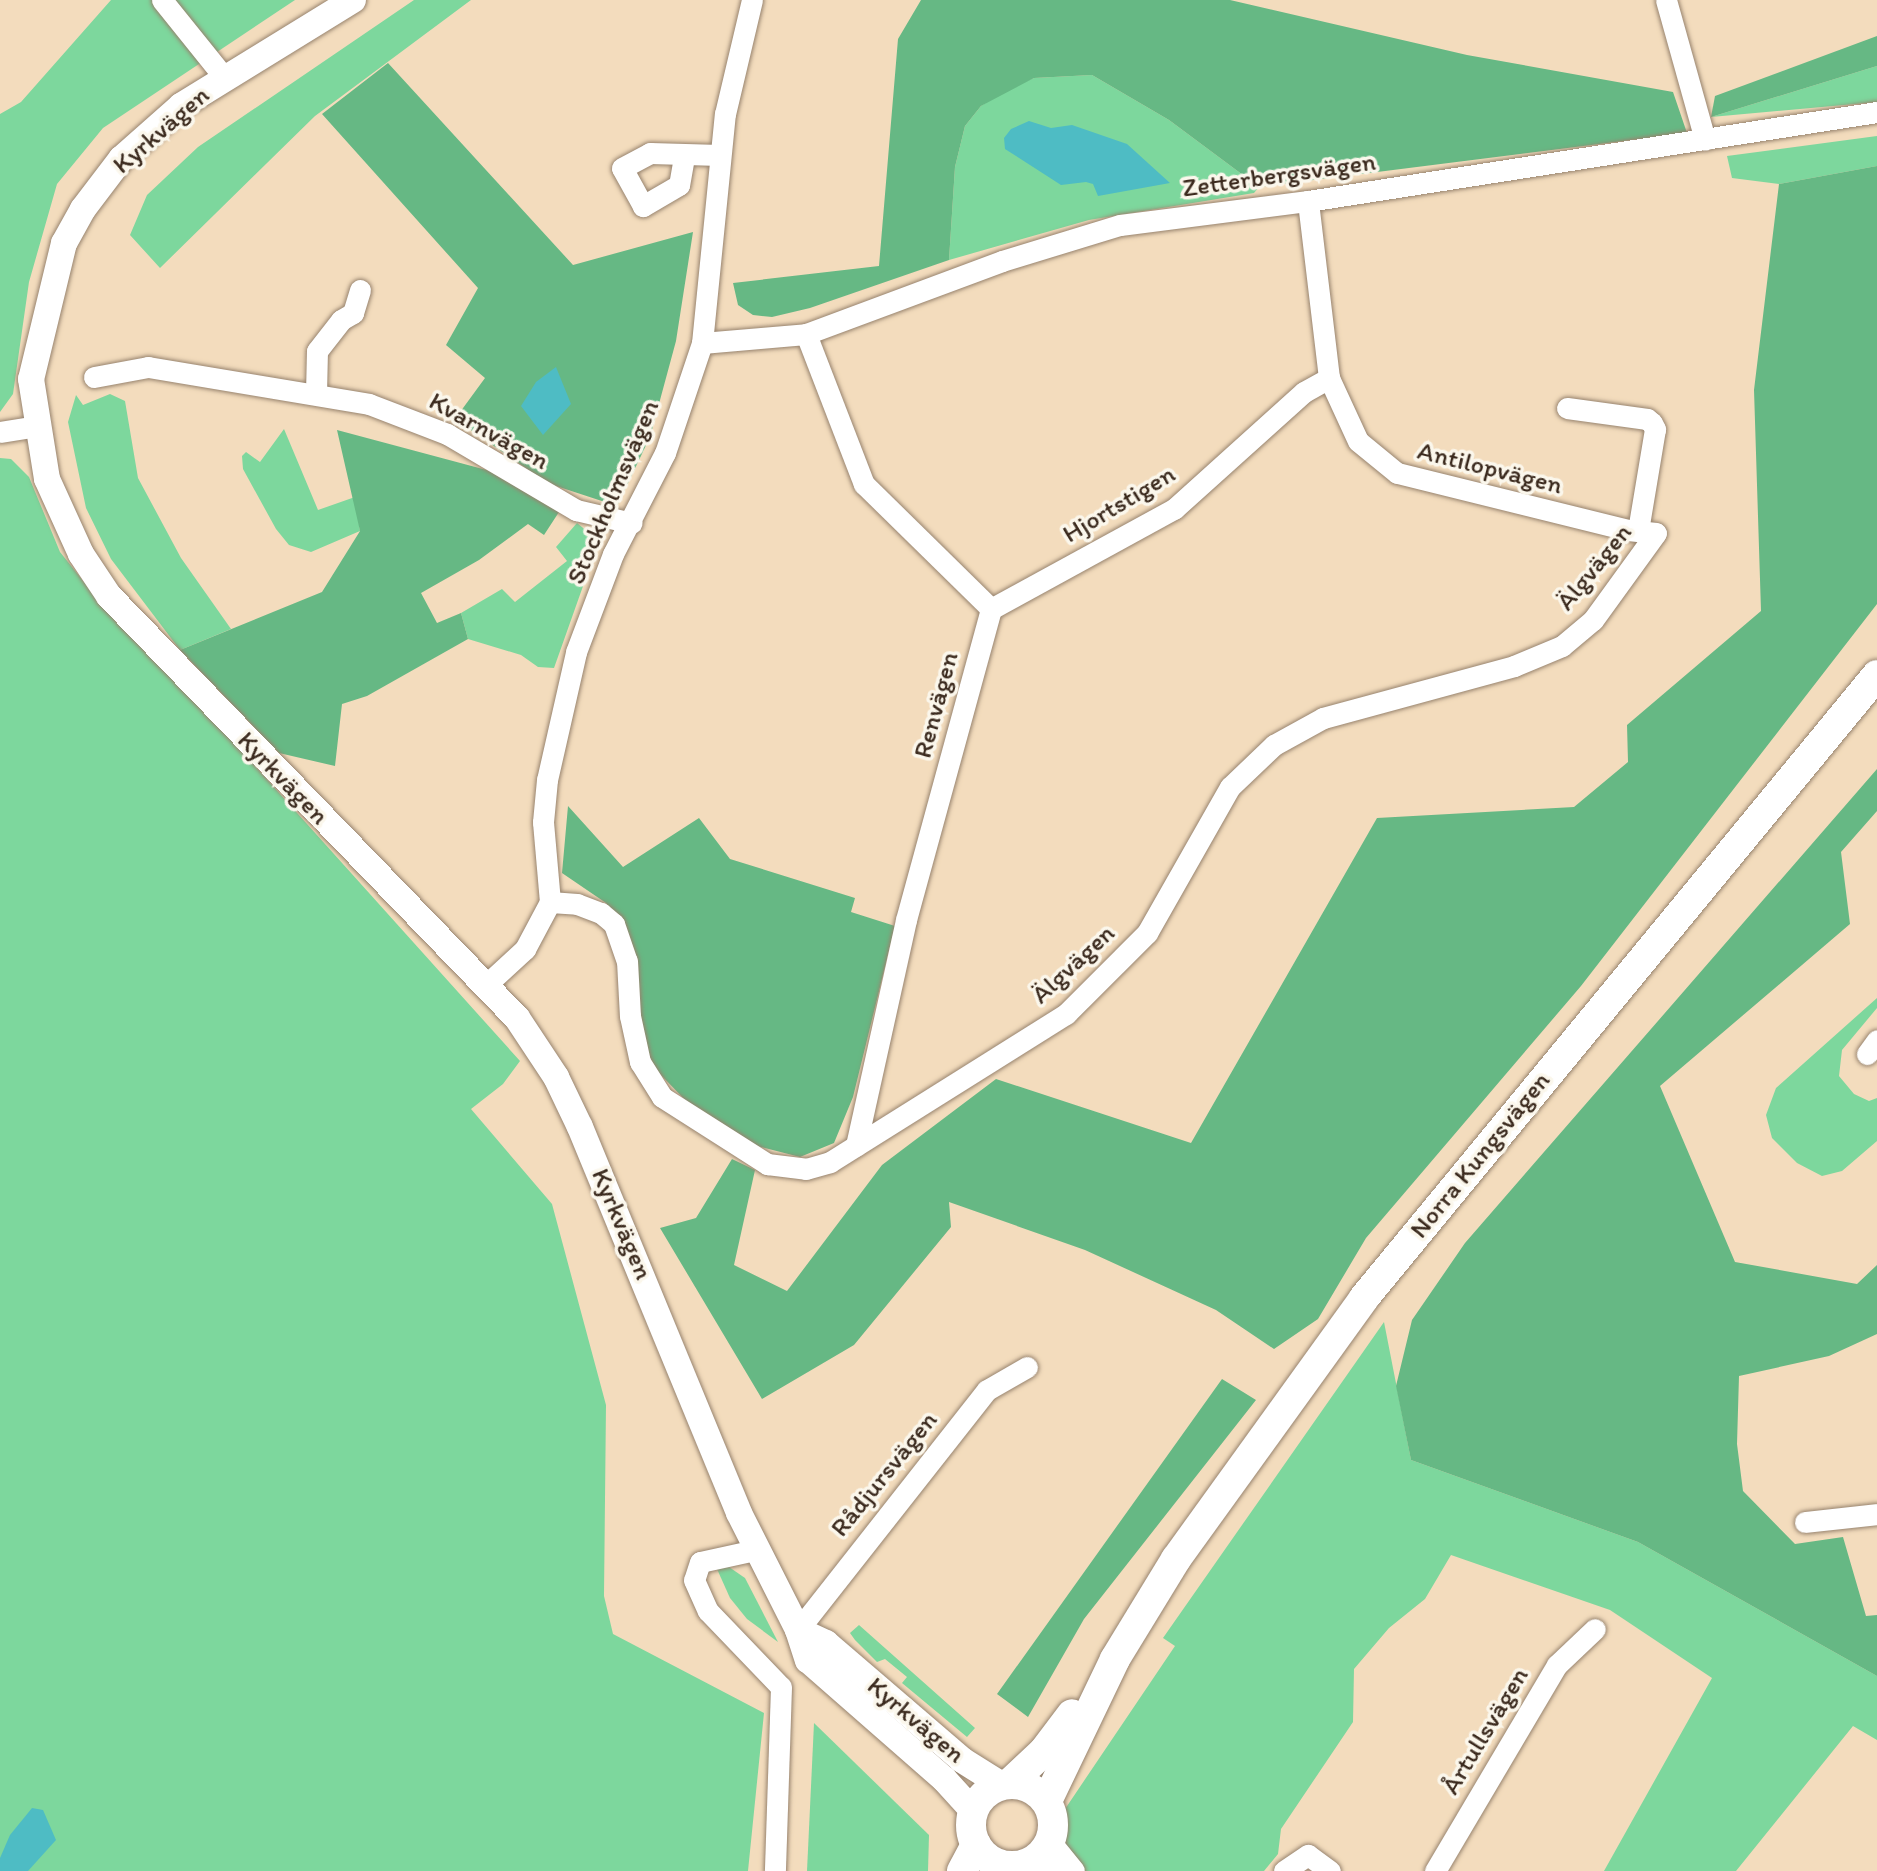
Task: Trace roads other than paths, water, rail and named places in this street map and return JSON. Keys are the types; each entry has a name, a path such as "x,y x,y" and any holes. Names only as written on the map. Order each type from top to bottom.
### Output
{"main road":[{"name":"Norra Kungsvägen","path":"1005,1784 1044,1751 1115,1658 1176,1559 1364,1298 1877,676"},
{"name":"Norra Kungsvägen","path":"1047,1801 1115,1658"},
{"path":"1005,1784 1024,1785 1047,1801 1053,1816 1022,1860 985,1856 969,1858 973,1811 988,1791 1005,1784"}],"street":[{"path":"162,0 224,77"},
{"name":"Kyrkvägen","path":"353,0 224,77 181,106 121,159 64,243 31,379 36,426 59,509 109,596 487,984 537,1047 580,1127 755,1550 798,1630 808,1660 824,1677 944,1779 973,1811"},
{"name":"Stockholmsvägen","path":"550,902 543,822 557,729 576,652 613,554 632,523 665,453 702,343 720,155 741,31 752,0"},
{"path":"1666,0 1705,140"},
{"name":"Zetterbergsvägen","path":"702,343 806,334 1002,261 1120,225 1308,201 1877,112"},
{"path":"684,157 720,155"},
{"name":"Antilopvägen","path":"1308,201 1329,378 1359,441 1397,473 1647,532"},
{"path":"316,394 317,351 341,320 353,313 360,290"},
{"path":"806,334 864,484 991,609"},
{"name":"Kvarnvägen","path":"94,377 148,367 316,394 417,420 576,510 632,523"},
{"name":"Hjortstigen","path":"991,609 1174,509 1304,392 1329,378"},
{"path":"1567,408 1647,419 1653,424 1647,532"},
{"path":"0,432 36,426"},
{"name":"Älgvägen","path":"550,902 578,904 601,913 614,924 627,961 630,1016 640,1062 662,1097 767,1164 806,1169 830,1162 1066,1014 1147,933 1230,787 1274,745 1322,718 1514,666 1562,646 1593,620 1647,532"},
{"name":"Renvägen","path":"856,1146 906,920 991,609"},
{"path":"487,984 525,949 550,902"},
{"name":"Rådjursvägen","path":"798,1630 987,1390 1027,1367"},
{"path":"1805,1522 1877,1514"},
{"path":"755,1550 700,1562 694,1580 708,1611 781,1687 775,1871"},
{"name":"Årtullsvägen","path":"1435,1871 1558,1665 1595,1629"},
{"name":"Kyrkvägen","path":"798,1630 826,1643 962,1760 1005,1784"},
{"path":"1284,1871 1308,1855 1330,1871"},
{"path":"1022,1860 1064,1871"},
{"path":"1022,1860 1074,1871"}],"water":[{"path":"1029,121 1051,128 1072,125 1127,144 1170,183 1098,196 1093,184 1086,182 1061,185 1005,149 1004,138 1011,129"},
{"path":"556,367 571,404 543,435 521,406 536,382"},
{"path":"32,1808 43,1810 56,1840 28,1871 0,1871 0,1858 10,1835"}]}
